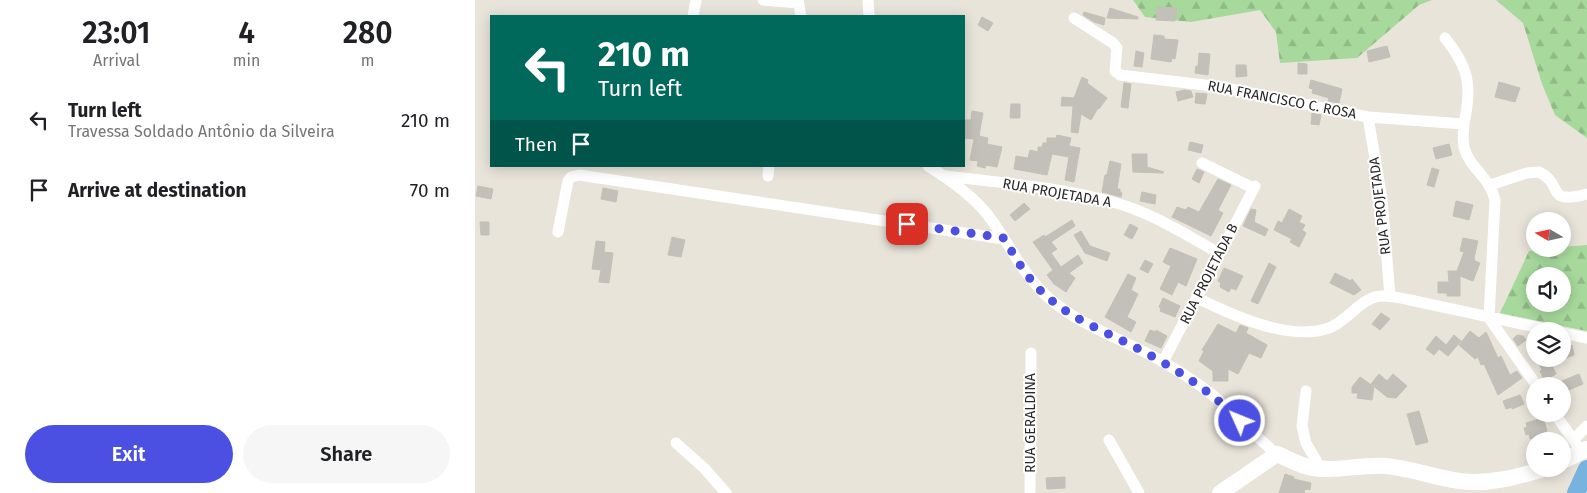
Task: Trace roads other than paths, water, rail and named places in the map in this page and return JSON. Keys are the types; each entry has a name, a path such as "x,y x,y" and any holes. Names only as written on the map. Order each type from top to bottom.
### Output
{"street":[{"path":"693,15 696,0"},
{"path":"763,0 798,1 801,15"},
{"path":"868,0 869,15"},
{"name":"RUA FRANCISCO C. ROSA","path":"1074,18 1113,43 1117,48 1115,71 1117,74 1126,77 1221,87 1367,117 1464,124"},
{"path":"1445,38 1457,52 1468,79 1464,124 1464,146 1467,156 1490,185 1495,200 1489,318 1531,377"},
{"name":"RUA PROJETADA","path":"1367,117 1382,199 1390,296"},
{"name":"RUA PROJETADA B","path":"1163,362 1254,187 1203,164"},
{"path":"930,167 973,199 987,213 1027,276 1050,299 1075,316 1163,362 1202,388 1227,407 1253,434 1277,454 1300,465 1321,469 1382,465 1404,467 1460,481 1481,482 1526,474"},
{"path":"1490,185 1527,173 1539,172 1551,182 1558,195 1562,198 1566,199 1587,194"},
{"path":"559,232 568,181 571,177 579,175 1004,238"},
{"name":"RUA PROJETADA A","path":"943,176 1062,191 1117,203 1153,217 1219,253"},
{"path":"1197,298 1254,323 1294,331 1314,331 1329,328 1341,322 1363,302 1378,296 1390,296 1526,325"},
{"path":"1571,335 1587,338"},
{"name":"RUA GERALDINA","path":"1030,493 1031,353"},
{"path":"1306,391 1302,426 1306,443 1321,469"},
{"path":"1561,422 1580,447"},
{"path":"1580,447 1587,426"},
{"path":"1109,440 1139,493"},
{"path":"676,443 704,468 726,493"},
{"path":"1220,493 1277,454"}],"waterway":[{"path":"1576,493 1587,469"}]}
